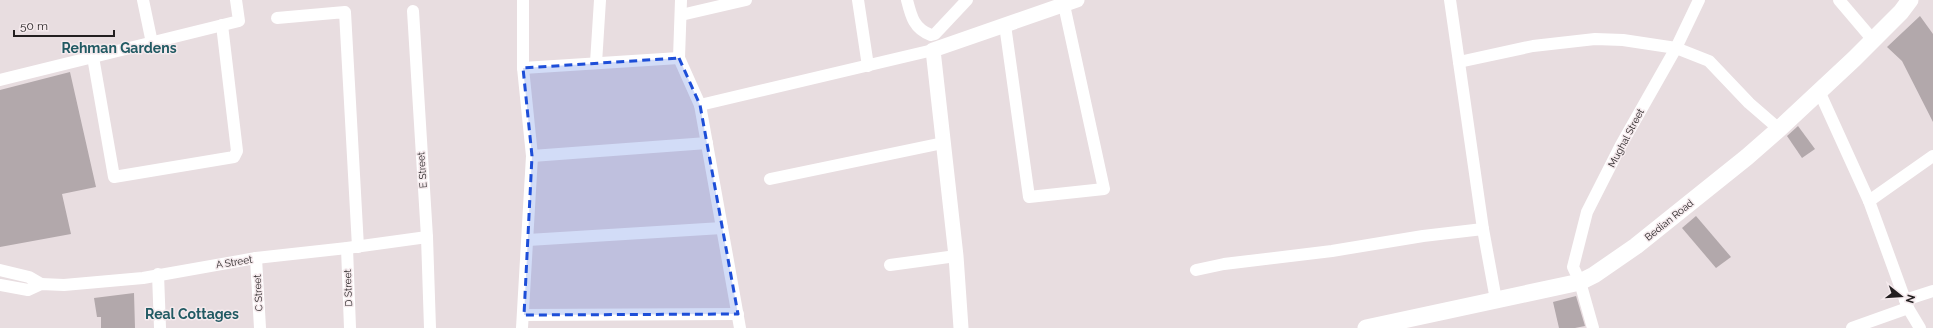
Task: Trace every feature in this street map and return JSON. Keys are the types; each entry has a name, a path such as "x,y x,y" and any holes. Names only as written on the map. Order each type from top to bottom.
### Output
{"main road":[{"name":"Bedian Road","path":"1366,328 1580,282 1594,275 1636,246 1779,130 1819,90 1873,40 1910,0"}],"street":[{"path":"143,0 152,43"},
{"path":"0,80 239,21 236,0"},
{"path":"522,328 524,315 532,156 523,68 523,0"},
{"path":"596,63 600,0"},
{"path":"681,0 679,58 700,105 740,328"},
{"path":"681,15 746,0"},
{"path":"858,0 868,66"},
{"path":"907,0 911,16 916,26 931,35 935,34 966,0"},
{"path":"1450,0 1483,229 1496,300"},
{"name":"Mughal Street","path":"1593,328 1580,282 1573,267 1587,212 1621,145 1676,48 1699,0"},
{"path":"1839,0 1873,40"},
{"path":"700,105 933,50 1070,2 1104,189 1029,196 1005,25"},
{"name":"E Street","path":"413,11 430,328"},
{"name":"D Street","path":"277,18 345,12 353,248 350,328"},
{"path":"93,57 114,178 234,157 237,152 222,25"},
{"path":"1459,62 1533,46 1595,39 1623,40 1676,48 1709,61 1749,103 1779,130"},
{"path":"933,50 956,256 961,328"},
{"path":"523,68 679,58"},
{"path":"1819,90 1869,202 1906,304 1920,328"},
{"path":"532,156 707,143"},
{"path":"770,179 943,143"},
{"path":"1869,202 1933,156"},
{"path":"528,240 722,228"},
{"path":"1196,270 1224,264 1332,251 1423,236 1483,229"},
{"name":"A Street","path":"41,284 103,282 143,278 158,274 256,258 353,248 426,237"},
{"path":"890,265 956,256"},
{"name":"C Street","path":"256,258 260,328"},
{"path":"0,270 29,278 41,284"},
{"path":"158,274 160,328"},
{"path":"0,285 28,290 41,284"},
{"path":"1852,328 1933,291"},
{"path":"524,315 738,314"}],"highlighted area":[{"path":"679,58 700,105 738,314 524,315 532,156 523,68"}],"building":[{"path":"1920,16 1933,34 1933,122 1902,61 1887,47"},
{"path":"70,72 96,187 62,194 71,234 0,247 0,90"},
{"path":"1798,126 1815,149 1802,158 1787,136"},
{"path":"1696,216 1731,257 1716,268 1682,228"},
{"path":"134,293 135,328 101,328 101,317 97,317 94,298"},
{"path":"1576,296 1585,326 1575,328 1559,328 1553,302"}],"district":[{"name":"Rehman Gardens","path":"119,48"},
{"name":"Real Cottages","path":"192,314"}]}
